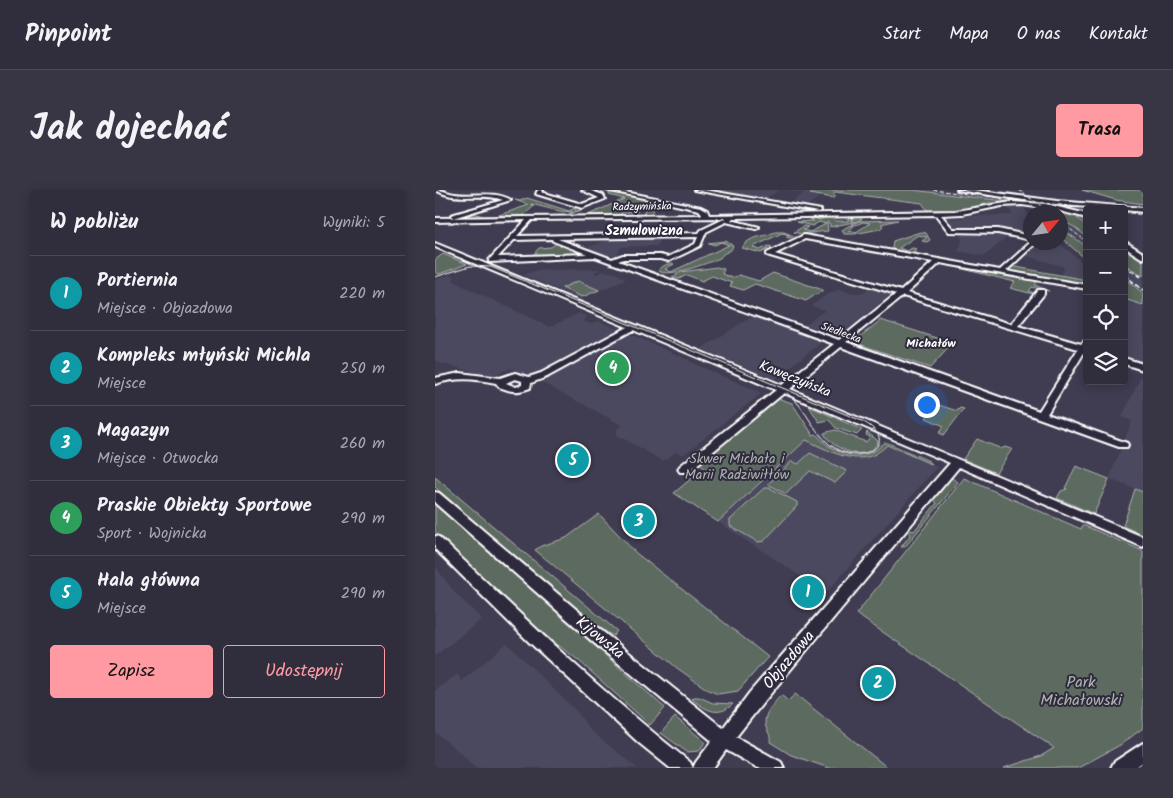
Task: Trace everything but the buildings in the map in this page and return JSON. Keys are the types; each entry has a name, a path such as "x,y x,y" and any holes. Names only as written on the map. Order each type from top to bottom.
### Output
{"main road":[{"path":"960,190 1083,205"},
{"path":"979,190 1063,201 1143,208"},
{"path":"1128,208 1143,208"},
{"path":"1128,243 1143,252"},
{"path":"1128,247 1143,257"}],"street":[{"path":"436,190 454,196 493,195 508,200 445,220"},
{"path":"541,190 538,192 540,194 581,206 602,199 601,196 584,190"},
{"path":"609,190 701,209 705,211 707,216"},
{"path":"696,190 823,211 827,215"},
{"path":"741,206 753,199"},
{"name":"Radzymińska","path":"435,220 937,213 970,212 1008,204 1069,210 1083,214"},
{"path":"937,213 951,232 998,231 1023,236"},
{"path":"611,261 623,257 661,257 669,259 698,245 704,230 729,215 756,227"},
{"path":"482,265 494,259 530,219"},
{"path":"513,238 701,236"},
{"path":"1083,286 937,262 805,237 769,254 1013,327 1083,345"},
{"name":"Siedlecka","path":"556,238 555,240 611,261 1123,445"},
{"name":"Kawęczyńska","path":"435,245 957,462 1143,542"},
{"path":"1001,272 1025,250"},
{"path":"494,259 587,258 595,255"},
{"path":"683,469 901,294 937,262"},
{"path":"1013,327 1041,292"},
{"path":"435,381 450,375 502,381 515,376 529,380 544,375 633,327"},
{"path":"1042,415 1083,349"},
{"path":"1128,362 1143,366"},
{"path":"502,381 501,383 504,387 516,390 525,388 529,380"},
{"name":"Objazdowa","path":"702,768 723,739 957,462"},
{"name":"Kijowska","path":"435,496 597,637 723,739 775,768"},
{"path":"435,541 539,641 645,737 685,768"},
{"path":"1120,768 1143,752"}],"shaded area":[{"path":"704,190 780,190 763,199"},
{"path":"784,190 815,190 811,194 821,196 806,206 789,204 804,193"},
{"path":"912,190 945,190 1060,205 1037,205"},
{"path":"1068,206 1083,208 1083,211 1068,209"},
{"path":"1023,207 1023,235 1008,230 957,230 951,228 947,223 951,222 948,218 963,218 962,216 1013,215 1008,208"},
{"path":"1076,218 1083,223 1083,226 1075,227 1083,234 1083,244 1068,233 1068,219"},
{"path":"968,233 1009,235 985,256 958,251 962,241 960,235"},
{"path":"660,238 658,246 621,247 617,255 602,255 584,249 609,239"},
{"path":"1032,250 1068,250 1083,263 1083,279 1061,276 1064,269 1062,266 1026,256"},
{"path":"1128,267 1143,276 1143,293 1128,281"},
{"path":"601,269 594,272 597,274 603,271 616,273 626,279 581,299 523,275 537,270"},
{"path":"449,275 455,277 453,280 459,284 550,327 579,313 587,316 583,321 591,324 598,321 618,329 616,333 531,376 510,368 492,377 483,377 475,372 443,364 435,360 435,280"},
{"path":"870,288 892,294 839,336 805,325 825,310 811,306 826,295 840,289 850,293 864,293"},
{"path":"1128,300 1143,305 1143,363 1128,359"},
{"path":"752,316 822,342 775,379 701,349"},
{"path":"628,333 762,393 683,455 676,452 663,461 617,435 617,429 622,425 541,382"},
{"path":"1143,372 1143,492 1109,479 1132,421 1122,417"},
{"path":"824,433 829,442 845,451 867,451 876,446 878,441 882,443 874,452 864,455 848,455 826,444 816,434"},
{"path":"806,440 838,454 860,459 879,454 886,445 937,467 826,593 718,522"},
{"path":"435,566 456,594 482,619 435,656"},
{"path":"507,643 578,713 590,730 637,768 475,768 462,754 435,732 435,691 457,674 462,681"}],"green space":[{"path":"815,190 912,190 1014,202 989,203 963,210 928,211 922,203 835,192 833,194 836,196 834,198 810,194"},
{"path":"1082,190 1143,190 1143,204 1116,200"},
{"path":"609,193 675,205 655,206 651,214 643,214 646,208 639,208 637,212 622,212 621,215 588,215 624,199 609,195"},
{"path":"527,198 569,211 575,208 576,211 584,209 567,215 573,212 559,211 531,204 534,206 523,216 455,217 470,212 483,216 496,216 529,205 515,200 520,201"},
{"path":"1068,212 1083,217 1083,221 1077,218 1083,223 1083,234 1068,224"},
{"path":"861,216 862,219 830,227 830,224 827,222 828,231 801,234 794,232 804,226 808,227 803,230 810,232 826,224 819,222 812,226 797,222 811,221 811,218 813,222 813,218 820,220 826,217 834,217 833,219 836,221 848,221 848,219 853,221 852,217"},
{"path":"898,220 881,224 883,226 880,229 844,234 842,230 850,225 854,226 849,230 856,232 870,223 852,224 858,221"},
{"path":"775,232 784,232 794,236 786,237 789,235 782,233 753,247 760,250 769,246 772,247 761,253 742,248 752,239"},
{"path":"920,232 926,233 930,240 927,242 922,241 927,237 918,235 899,248 907,251 912,248 917,249 911,253 892,249 893,241"},
{"path":"1068,233 1083,244 1083,257 1068,244"},
{"path":"726,241 733,246 731,250 720,258 671,273 659,271 665,265 674,264 665,269 671,272 729,245 721,242 715,245 708,243"},
{"path":"557,243 589,255 532,256 539,248 551,247"},
{"path":"1128,249 1143,259 1143,276 1128,267"},
{"path":"443,254 467,264 439,274 435,272 435,260"},
{"path":"961,266 1039,279 1035,285 1049,291 1032,287 1029,291 1033,294 1010,288 1015,282 959,268"},
{"path":"1010,266 1083,279 1083,284 1010,272 1007,269"},
{"path":"717,267 724,269 722,274 732,278 739,275 759,281 773,273 823,290 806,301 755,284 743,290 730,286 732,283 712,276 702,281 687,275 679,279 672,277 681,272"},
{"path":"578,281 599,290 582,297 562,288"},
{"path":"1128,281 1143,293 1143,305 1128,300"},
{"path":"881,320 953,343 930,368 853,342"},
{"name":"Skwer Michała i Marii Radziwiłłów","path":"777,398 792,403 813,435 816,434 840,452 849,455 867,454 876,450 884,443 888,443 929,461 933,465 887,445 878,453 858,458 837,454 806,440 718,522 674,493 694,476 698,479 708,470 697,463"},
{"path":"935,405 957,411 960,408 964,409 944,435 939,433 944,426 926,418"},
{"path":"809,406 862,430 857,435 836,428 829,420 819,422"},
{"path":"835,430 866,442 870,437 866,435 867,432 878,441 874,448 867,452 851,452 835,445 824,433"},
{"path":"977,439 1002,449 1004,447 1012,449 996,473 963,459"},
{"path":"810,453 847,471 835,483 810,471 786,494 768,484 792,461 798,464"},
{"path":"1076,466 1109,479 1094,514 1057,498 1061,491 1067,489 1065,488"},
{"path":"435,477 617,631 613,636 593,624 435,487"},
{"path":"950,477 958,482 905,547 901,547 911,534 906,529 914,531 937,503 931,498"},
{"name":"Park Michałowski","path":"964,478 1081,529 1083,525 1143,551 1143,728 1120,745 1078,768 1004,768 1041,756 1054,748 856,614"},
{"path":"764,488 770,488 797,502 797,506 764,541 758,542 730,526 730,520"},
{"path":"1135,489 1143,492 1143,535 1123,526"},
{"path":"435,505 665,708 650,725 578,660 534,627 435,532"},
{"path":"599,514 636,553 768,657 738,691 718,694 708,690 677,668 535,550 541,546 566,538"},
{"path":"795,694 888,768 829,768 791,755 770,742 765,722 767,714 781,695 788,701"},
{"path":"699,697 713,703 733,704 722,711 712,711 692,699"},
{"path":"675,717 705,742 699,751 687,752 661,733"}],"tram line":[{"path":"435,277 470,266 491,267 862,421 879,436 879,443 868,452 859,454 838,450 823,438 794,399 787,393"}],"railway":[{"path":"933,190 1035,202"},
{"path":"1019,190 1035,202"},
{"path":"1035,202 1083,208"},
{"path":"1035,202 1039,205"},
{"path":"1128,213 1143,215"},
{"path":"1068,227 1083,239"},
{"path":"1128,269 1143,278"},
{"path":"1128,278 1143,290"}],"place":[{"name":"Praskie Obiekty Sportowe","path":"613,368"},
{"name":"Hala główna","path":"573,460"},
{"name":"Magazyn","path":"639,521"},
{"name":"Portiernia","path":"808,592"},
{"name":"Kompleks młyński Michla","path":"878,683"}],"district":[{"name":"Szmulowizna","path":"644,231"},
{"name":"Michałów","path":"931,343"}]}
